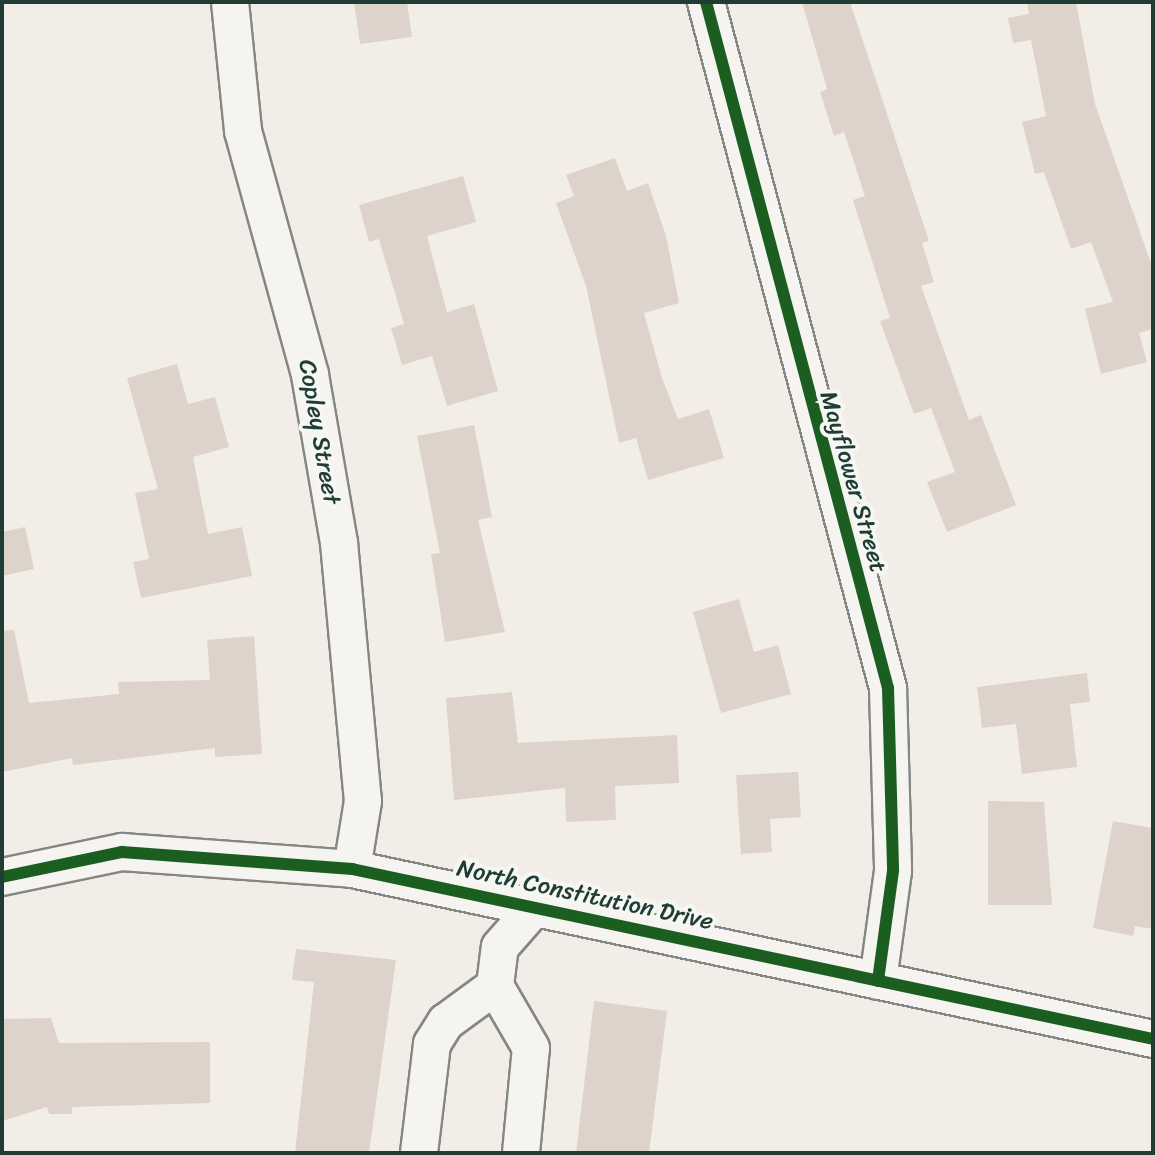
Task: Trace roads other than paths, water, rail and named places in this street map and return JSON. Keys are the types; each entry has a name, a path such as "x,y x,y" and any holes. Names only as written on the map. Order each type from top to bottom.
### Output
{"street":[{"name":"Copley Street","path":"230,2 243,131 310,375 339,543 363,801 352,869"},
{"name":"Mayflower Street","path":"706,2 888,688 893,871 878,981"},
{"name":"North Constitution Drive","path":"2,877 122,852 352,869 1153,1039"},
{"path":"521,1153 531,1048 495,986 500,947 536,906"},
{"path":"419,1153 432,1044 446,1022 495,986"}]}
